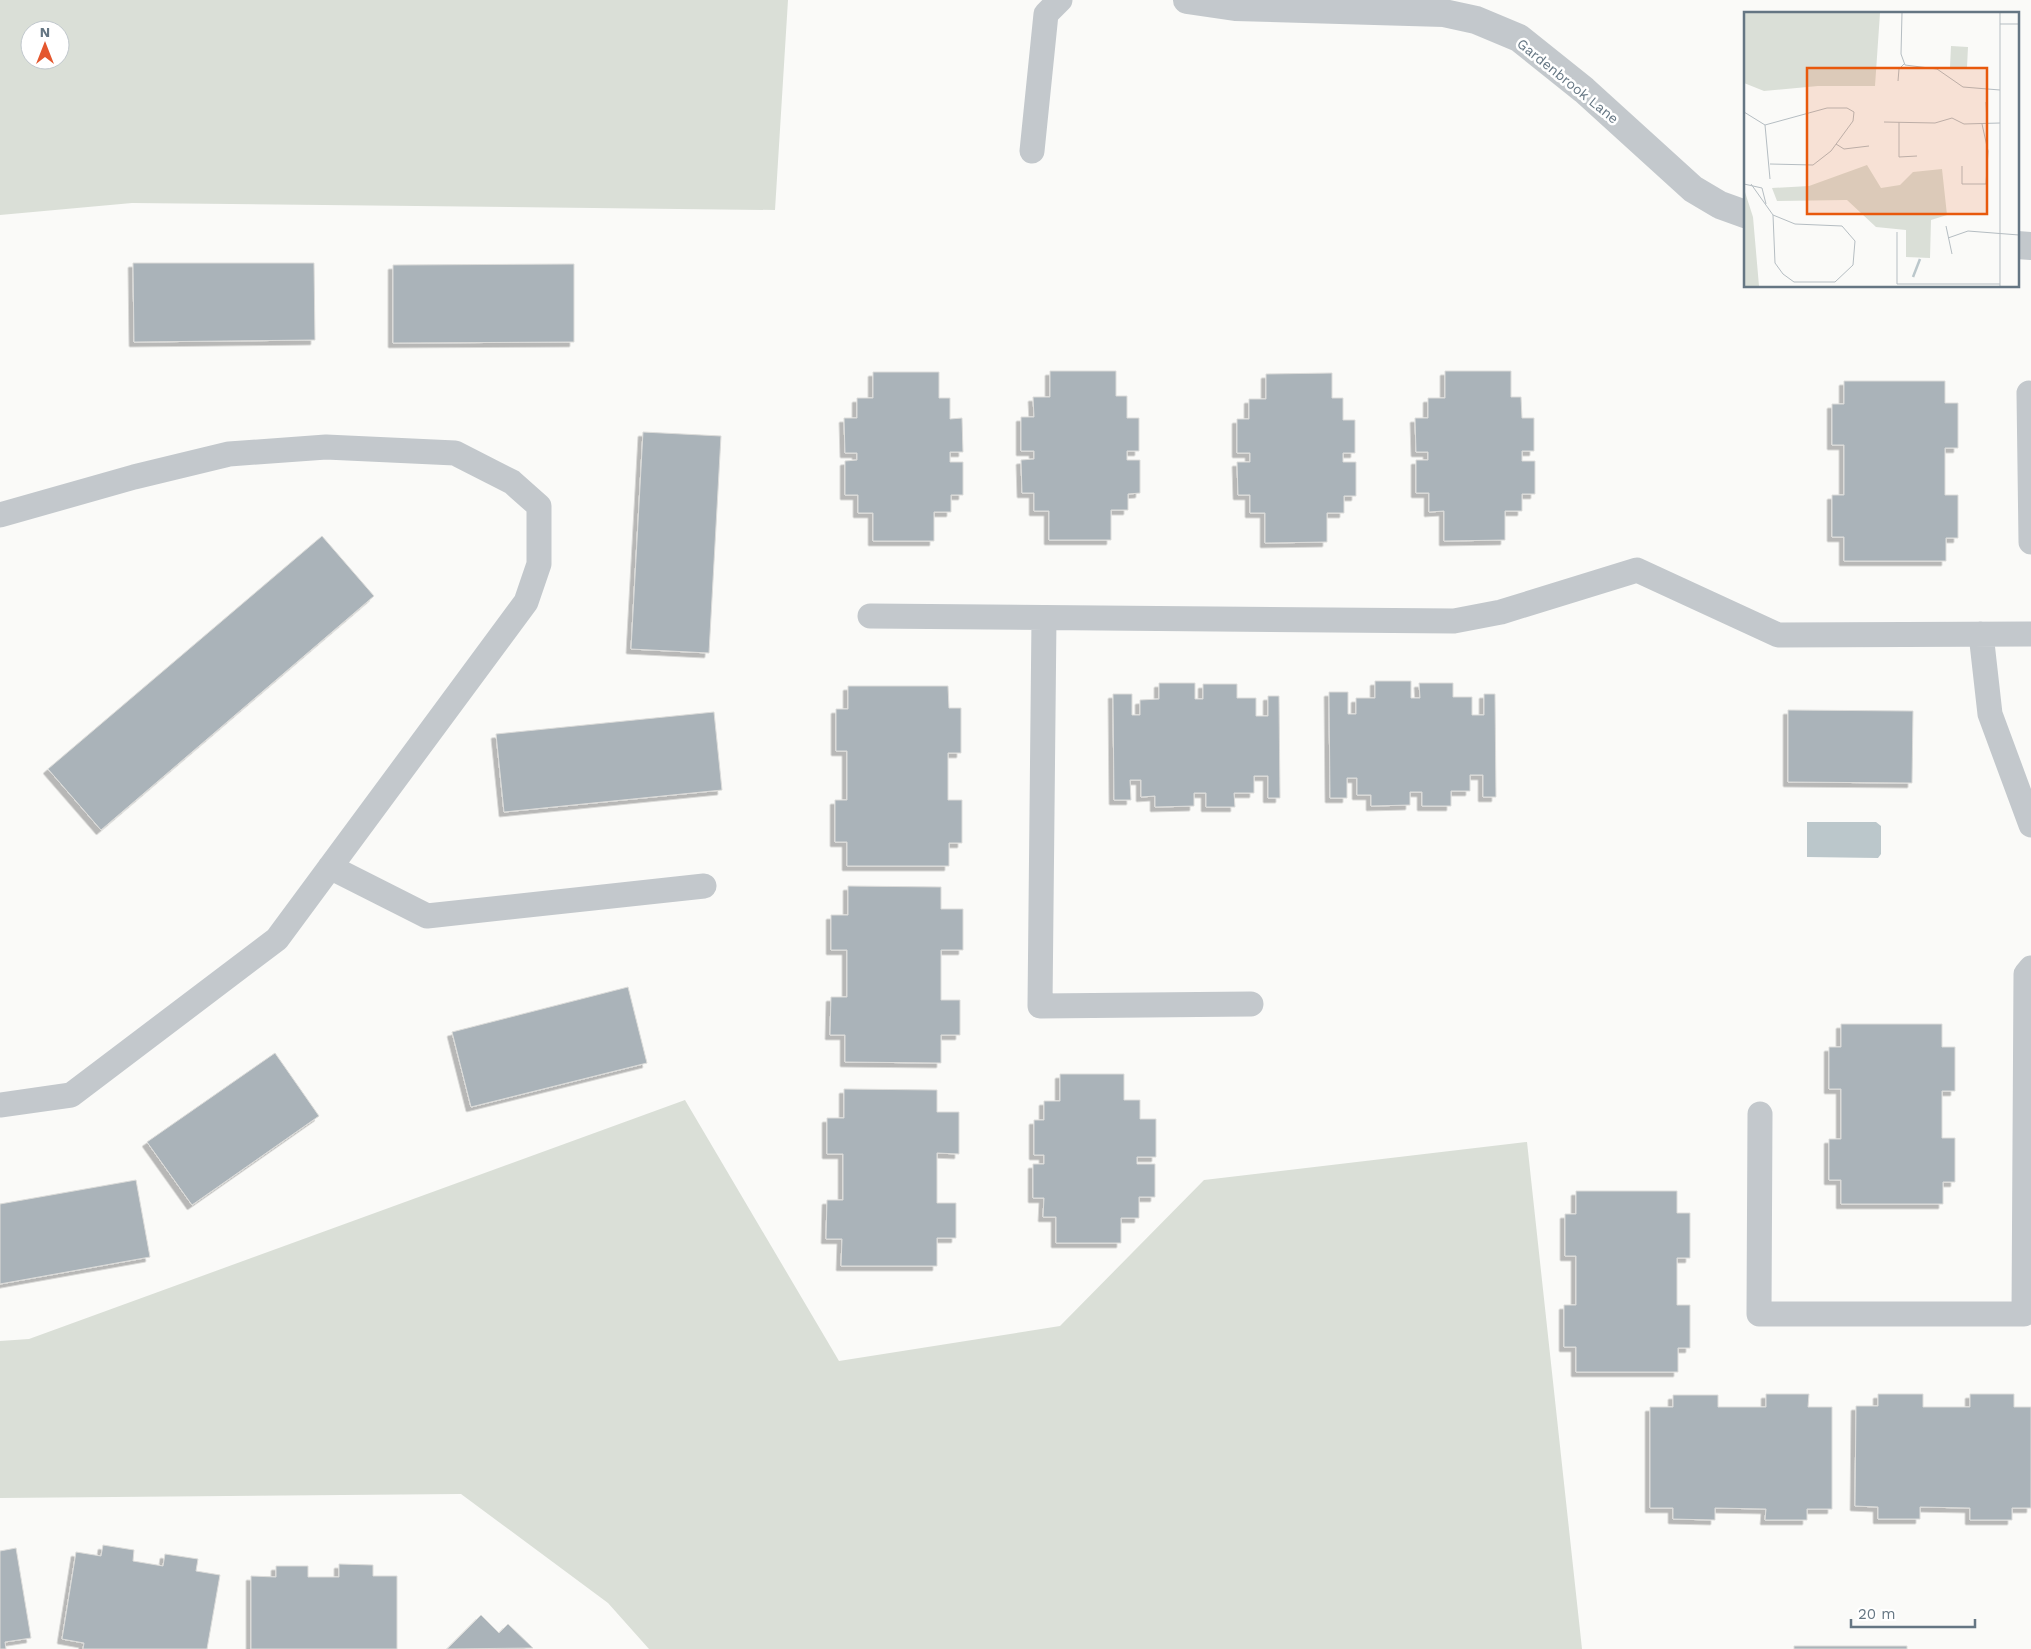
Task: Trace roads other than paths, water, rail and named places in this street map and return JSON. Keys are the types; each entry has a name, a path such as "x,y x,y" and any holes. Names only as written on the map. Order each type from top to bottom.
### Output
{"street":[{"name":"Gardenbrook Lane","path":"1187,0 1235,7 1444,13 1476,20 1519,38 1584,90 1693,189 1720,205 1744,214"},
{"path":"2018,245 2031,246"}],"lane":[{"path":"1032,151 1046,14 1060,0"},
{"path":"2029,393 2031,542"},
{"path":"0,515 228,454 326,447 455,453 512,482 539,506 539,564 526,602 278,939 71,1095 0,1105"},
{"path":"870,616 1454,621 1501,612 1637,570 1778,635 2031,634"},
{"path":"1044,618 1040,1006 1251,1004"},
{"path":"1982,634 1990,714 2031,824"},
{"path":"330,867 426,916 704,886"},
{"path":"1760,1114 1759,1314 2024,1314 2026,974 2031,968"}]}
